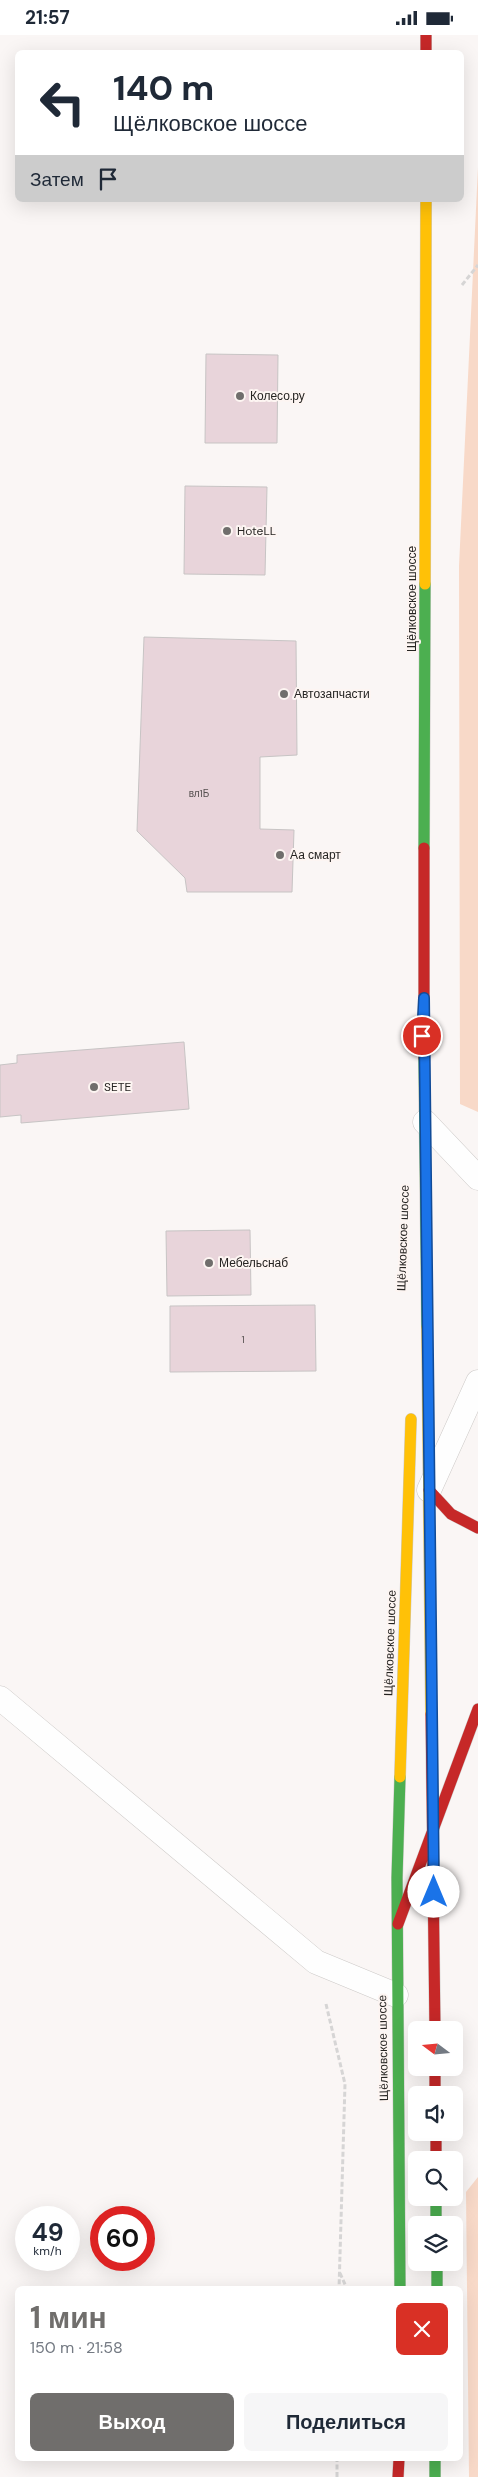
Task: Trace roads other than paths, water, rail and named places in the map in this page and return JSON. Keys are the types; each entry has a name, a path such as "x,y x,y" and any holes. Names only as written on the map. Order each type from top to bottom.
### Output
{"main road":[{"path":"426,35 426,50"},
{"name":"Щёлковское шоссе","path":"426,202 424,998 435,2021"},
{"name":"Щёлковское шоссе","path":"415,1292 424,998"},
{"name":"Щёлковское шоссе","path":"400,2286 396,1928 411,1411"},
{"path":"429,1490 451,1514 478,1528"},
{"path":"396,1928 478,1709"},
{"path":"437,2271 437,2286"},
{"path":"398,2477 399,2461"},
{"path":"435,2461 435,2477"}],"lane":[{"path":"425,1121 478,1178"},
{"path":"429,1490 478,1382"},
{"path":"0,1698 316,1962 396,1995"}],"place":[{"name":"Колесо.ру","path":"240,396"},
{"name":"HoteLL","path":"227,531"},
{"name":"Автозапчасти","path":"284,694"},
{"name":"Аа смарт","path":"280,855"},
{"name":"SETE","path":"94,1087"},
{"name":"Мебельснаб","path":"209,1263"}]}
